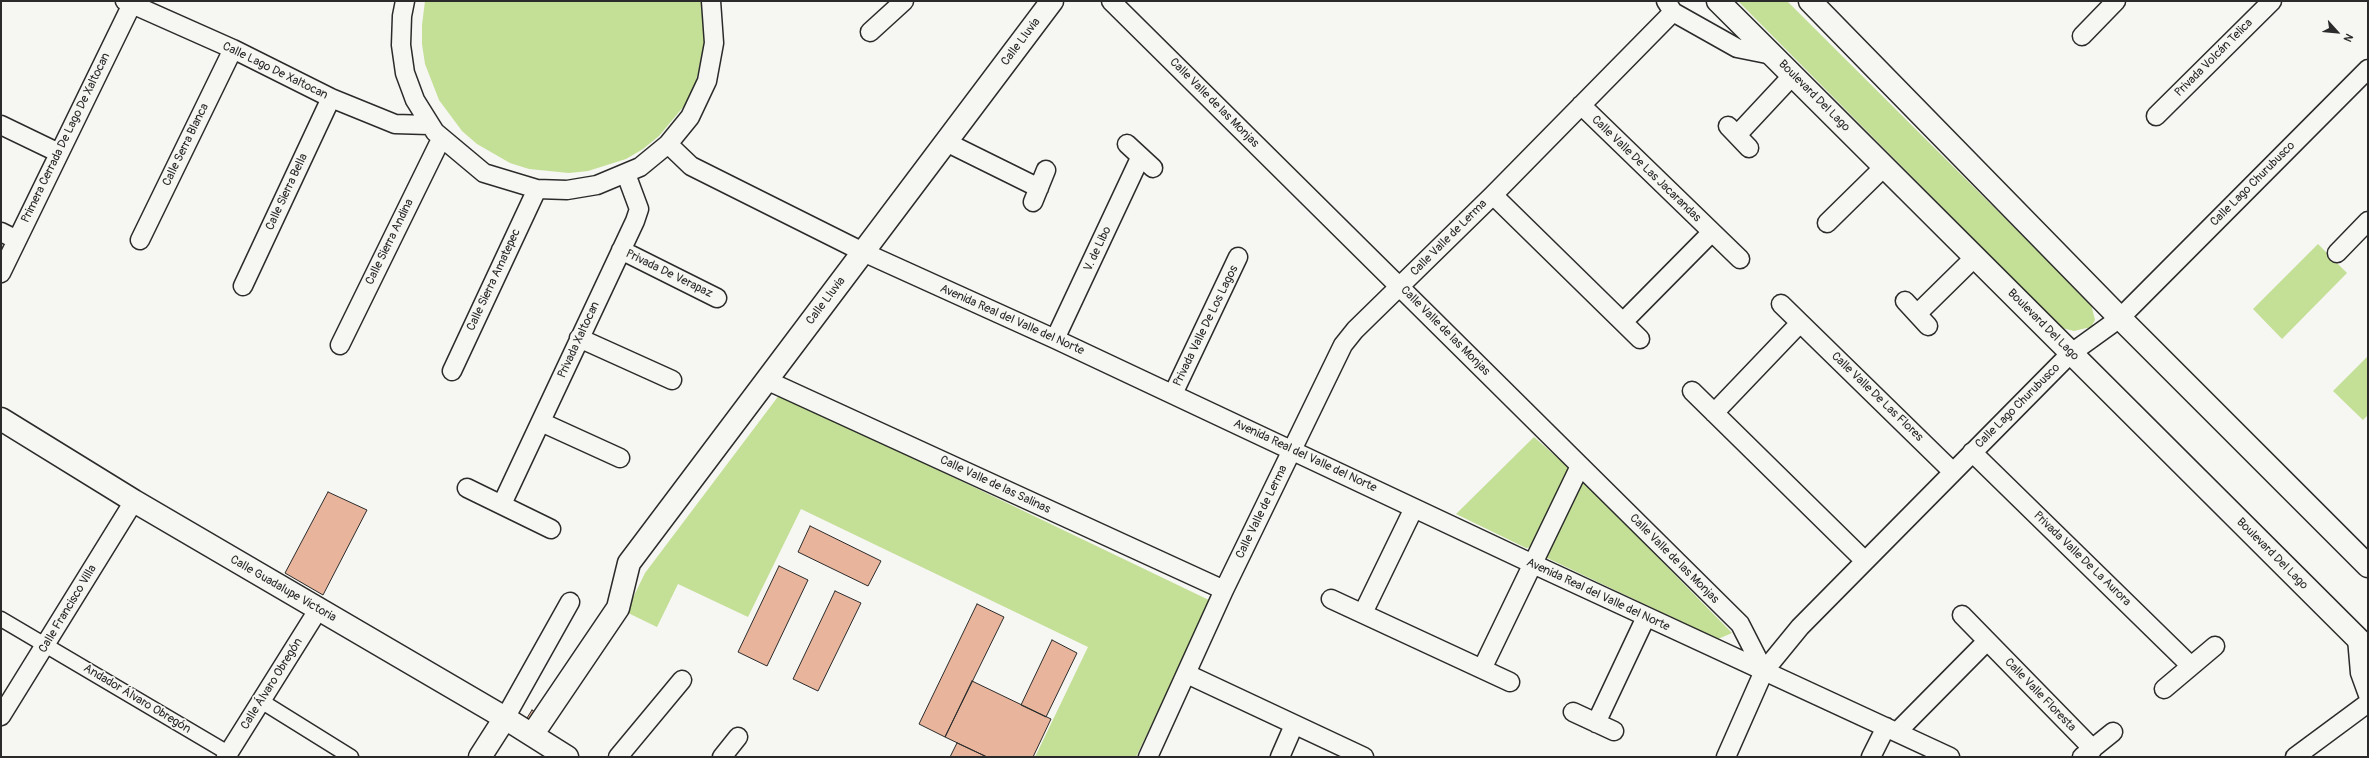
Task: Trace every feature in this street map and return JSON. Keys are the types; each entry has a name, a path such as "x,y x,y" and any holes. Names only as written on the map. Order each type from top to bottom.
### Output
{"street":[{"path":"404,1 401,45 405,73 415,100 429,125 441,139 484,173 537,189 567,190 597,185 626,174 653,158 668,144 690,117 706,81 714,43 711,1"},
{"path":"870,32 904,1"},
{"name":"Calle Lluvia","path":"532,735 618,608 628,563 1052,1"},
{"name":"Calle Valle de las Monjas","path":"1111,1 1740,624 1764,671"},
{"name":"Boulevard Del Lago","path":"1718,1 1885,166 2070,354 2363,643"},
{"path":"1810,1 1824,9 2120,318 2368,566"},
{"path":"2082,36 2116,1"},
{"name":"Privada Volcán Telica","path":"2156,116 2272,1"},
{"name":"Calle Lago De Xaltocan","path":"128,3 232,49 331,98 395,124 429,125"},
{"name":"Primera Cerrada De Lago De Xaltocan","path":"1,273 9,236 59,153 128,3"},
{"path":"1670,6 1737,48 1772,54"},
{"name":"Calle Valle de Lerma","path":"1148,757 1224,590 1343,345 1581,105 1670,6"},
{"name":"Calle Serra Blanca","path":"140,240 232,49"},
{"name":"Calle Lago Churubusco","path":"1726,757 1764,671 1800,627 2070,354 2120,318 2368,69"},
{"path":"1738,136 1793,75"},
{"name":"Calle Sierra Bella","path":"243,286 331,98"},
{"name":"Calle Valle De Las Jacarandas","path":"1581,105 1740,259"},
{"path":"1,125 59,153"},
{"name":"Calle Sierra Andina","path":"340,345 441,139"},
{"path":"946,142 1036,195 1046,170"},
{"name":"Avenida Real del Valle del Norte","path":"668,144 692,166 863,252 1292,449 1646,617 1950,757"},
{"name":"V. de Libo","path":"1055,339 1147,163 1127,144"},
{"path":"1827,223 1885,166"},
{"name":"Privada Xaltocan","path":"502,504 639,209 626,174"},
{"name":"Calle Sierra Amatepec","path":"452,371 537,189"},
{"path":"1493,195 1640,338"},
{"path":"2336,253 2368,221"},
{"name":"Calle Valle De Las Jacarandas","path":"1623,322 1712,232"},
{"name":"Privada De Verapaz","path":"621,250 717,298"},
{"name":"Privada Valle De Los Lagos","path":"1173,394 1238,257"},
{"path":"1905,301 1923,320 1975,257"},
{"name":"Calle Valle De Las Flores","path":"1781,304 1953,472"},
{"path":"1714,412 1800,323"},
{"path":"580,338 672,380"},
{"name":"Calle Valle de las Salinas","path":"766,380 1224,590"},
{"path":"1692,391 1865,561"},
{"name":"Calle Guadalupe Victoria","path":"1,419 134,501 505,718 567,757"},
{"path":"541,422 620,458"},
{"name":"Privada Valle De La Aurora","path":"1972,452 2191,666"},
{"path":"1482,670 1580,466"},
{"path":"467,488 551,529"},
{"name":"Calle Francisco Villa","path":"1,716 134,501"},
{"path":"1363,613 1414,508"},
{"path":"1331,599 1510,682"},
{"path":"480,757 505,718 570,602"},
{"name":"Calle Álvaro Obregón","path":"227,755 318,610"},
{"name":"Calle Valle Floresta","path":"1962,615 2088,753 2113,732"},
{"path":"1596,723 1646,617"},
{"name":"Andador Álvaro Obregón","path":"1,619 227,755"},
{"path":"1871,757 1892,730 1987,641"},
{"path":"2363,643 2360,673 2368,695"},
{"path":"2164,689 2215,646"},
{"path":"1187,674 1364,757"},
{"path":"618,757 682,680"},
{"path":"261,701 351,757"},
{"path":"2294,757 2368,703"},
{"path":"1573,712 1614,731"},
{"path":"1280,757 1294,725"},
{"path":"722,757 738,737"}],"green space":[{"path":"425,1 702,1 706,32 704,51 694,88 684,106 659,136 643,149 626,159 588,171 569,173 529,169 510,163 477,144 462,131 439,100 425,64 422,44 422,25"},
{"path":"1738,1 1787,1 2091,304 2095,320 2091,327 2074,331 2062,328"},
{"path":"2318,244 2347,273 2282,339 2253,309"},
{"path":"2368,356 2368,415 2363,420 2333,391"},
{"path":"780,394 1211,601 1136,757 1035,757 1088,647 801,509 748,617 678,584 657,627 626,612 645,573"},
{"path":"1534,437 1571,470 1532,547 1526,548 1456,514"},
{"path":"1583,481 1732,633 1718,639 1545,557"}],"building":[{"path":"328,492 367,510 323,595 285,573"},
{"path":"810,526 881,561 868,586 798,552"},
{"path":"779,566 808,580 767,666 738,652"},
{"path":"835,591 861,603 818,691 793,679"},
{"path":"977,604 1004,617 945,737 919,724"},
{"path":"1052,640 1077,653 1046,717 1021,705"},
{"path":"972,681 1051,719 1033,757 987,757 945,737"},
{"path":"532,710 539,715 535,721 527,718"},
{"path":"957,743 987,757 950,757"}]}
